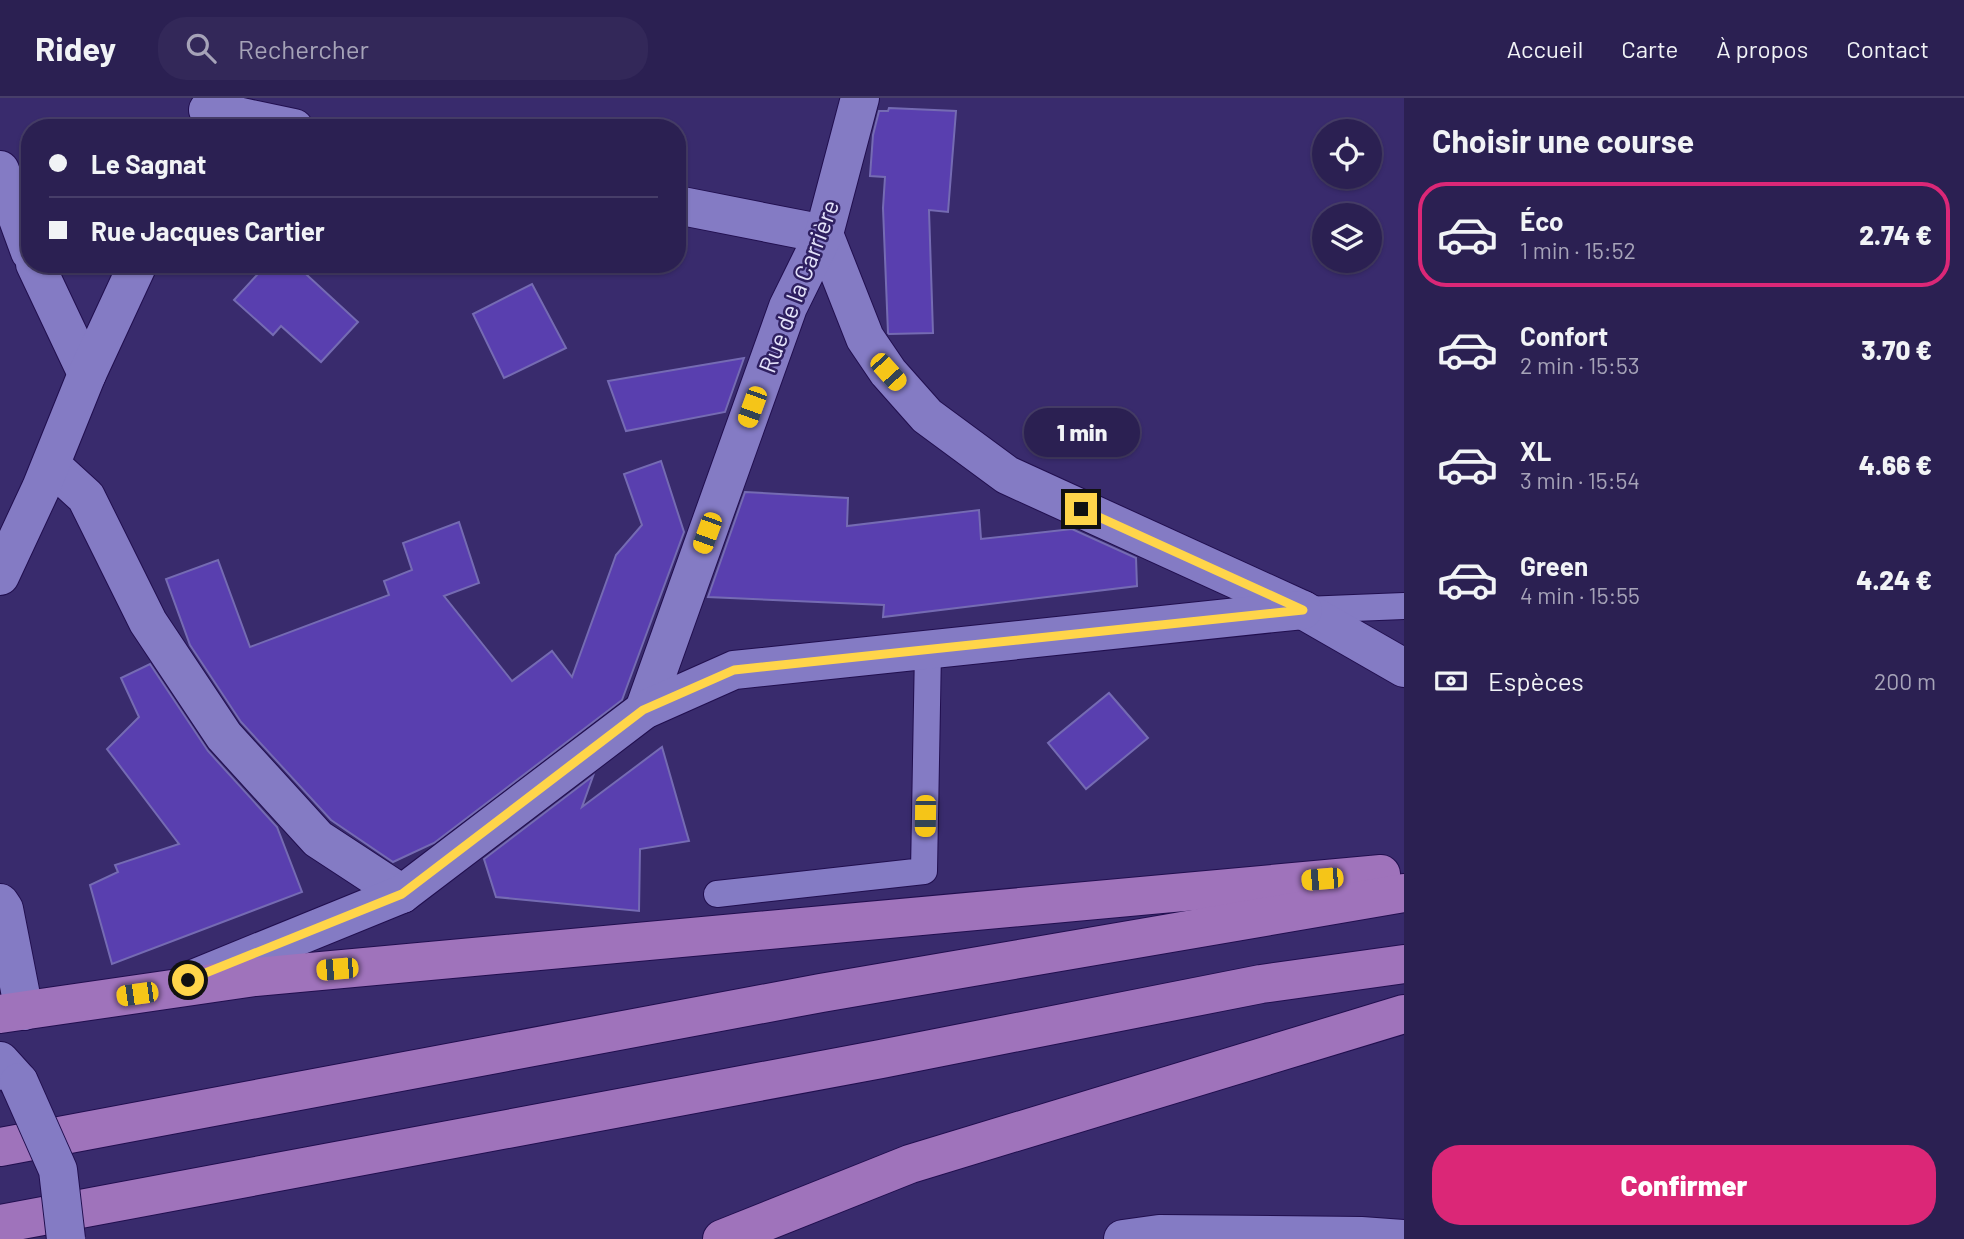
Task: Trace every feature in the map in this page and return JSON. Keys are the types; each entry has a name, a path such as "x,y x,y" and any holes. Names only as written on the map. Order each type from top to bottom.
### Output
{"main road":[{"path":"12,1012 269,975 1404,872"},
{"path":"0,1147 821,993 1404,893"},
{"path":"0,1224 881,1059 1261,984 1404,964"},
{"path":"722,1239 909,1164 1404,1014"}],"street":[{"name":"Rue de la Carrière","path":"643,710 788,307 824,234 860,98"},
{"path":"208,112 246,119"},
{"path":"0,170 21,242"},
{"path":"686,207 824,234 865,338 888,372 927,416 1007,475 1303,610 1404,668"},
{"path":"35,273 87,374"},
{"path":"0,576 134,273"},
{"path":"51,465 86,497 148,622 224,736 318,839 402,894"},
{"path":"165,990 402,894 643,710 734,670 1303,610"},
{"path":"0,902 4,909 12,1012"},
{"path":"9,1071 58,1170 66,1239"},
{"path":"1123,1239 1159,1234 1361,1236 1404,1239"}],"lane":[{"path":"1303,610 1404,606"},
{"path":"717,894 924,871 928,650"}],"building":[{"path":"889,108 956,111 948,212 929,210 933,333 888,333 883,208 885,177 870,176 873,135 879,111 888,111"},
{"path":"259,273 305,273 358,322 321,362 281,326 273,335 234,300"},
{"path":"532,284 566,348 504,378 473,314"},
{"path":"744,358 725,412 626,431 608,381"},
{"path":"661,461 684,532 622,700 434,843 393,862 331,820 241,722 190,645 166,579 218,560 250,647 389,595 384,581 412,570 403,543 459,522 479,583 444,596 512,681 552,651 572,677 616,555 642,525 624,474"},
{"path":"745,492 848,498 847,526 979,510 981,539 1072,529 1136,558 1137,586 883,617 884,605 708,597"},
{"path":"150,664 208,751 277,827 302,892 112,964 90,885 118,872 115,865 179,844 107,749 139,717 121,678"},
{"path":"1109,693 1148,738 1086,789 1048,743"},
{"path":"662,747 689,841 640,849 639,911 496,897 484,859 593,776 582,807"}],"route":[{"path":"188,980 402,894 643,710 734,670 1303,610 1081,509"}]}
